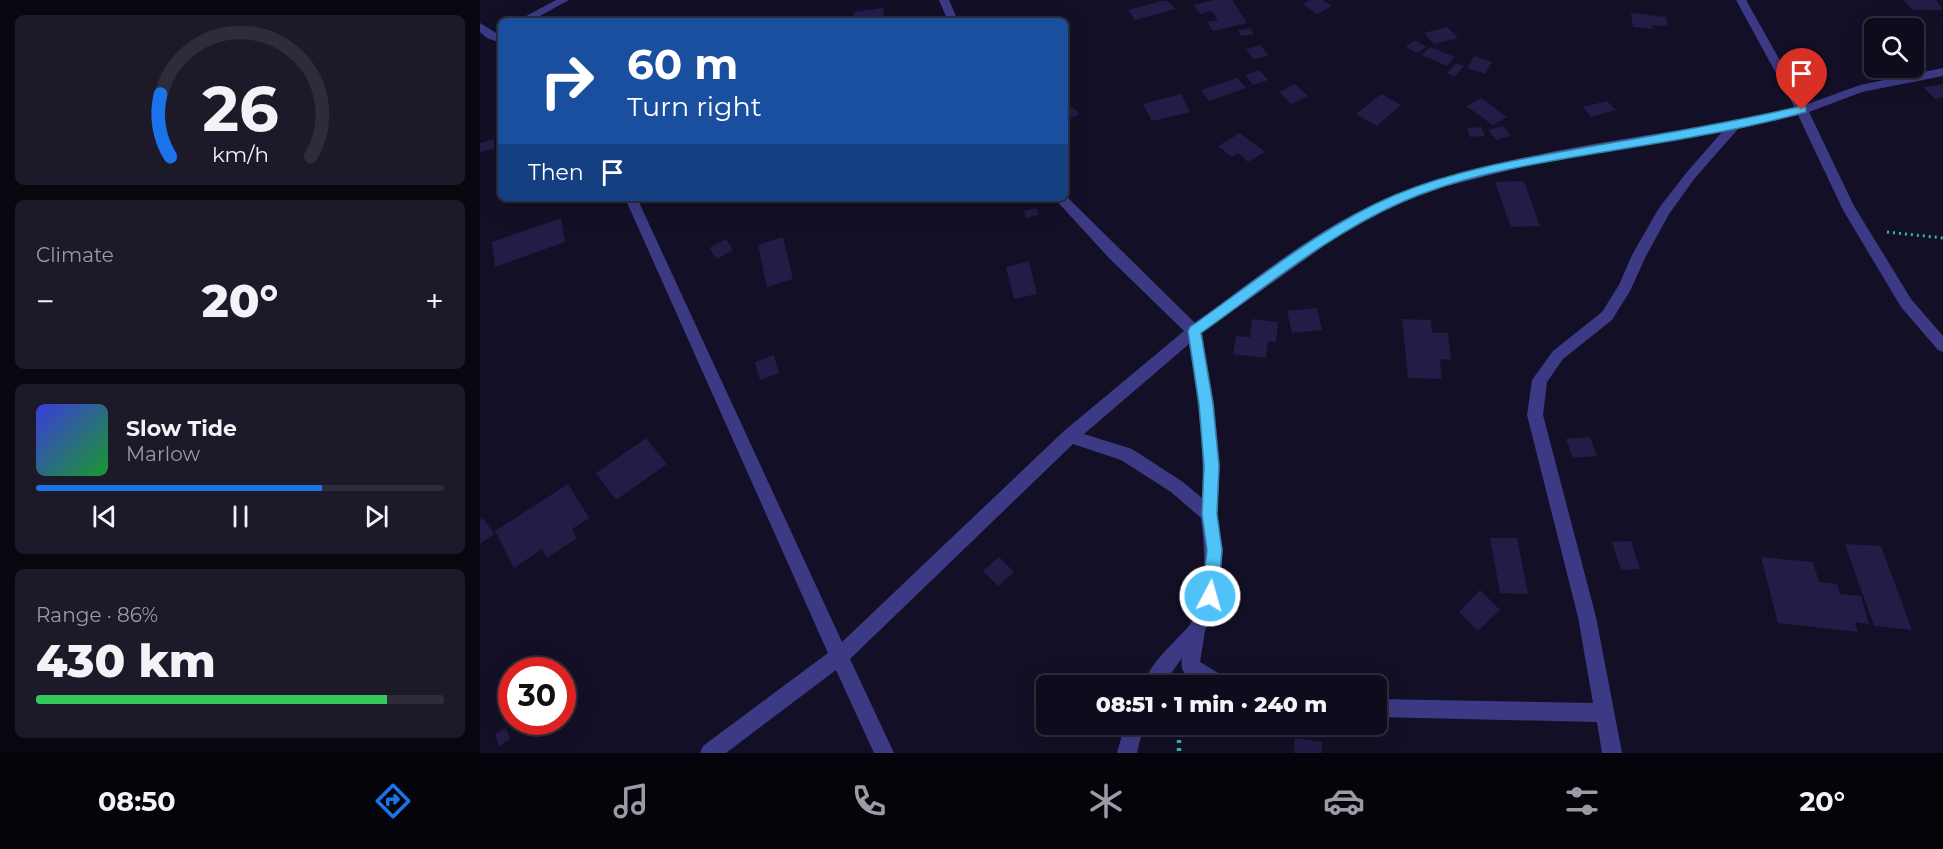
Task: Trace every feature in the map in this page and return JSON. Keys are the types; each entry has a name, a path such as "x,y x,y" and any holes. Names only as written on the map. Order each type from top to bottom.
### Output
{"street":[{"path":"528,18 564,0"},
{"path":"944,0 952,18"},
{"path":"1741,0 1802,110 1827,159 1840,192 1906,303 1943,346"},
{"path":"480,26 498,36"},
{"path":"480,42 498,36"},
{"path":"710,753 840,656 1070,436 1194,331 1347,223 1400,198 1444,182 1530,161 1734,126 1802,110 1860,89 1943,72"},
{"path":"1612,753 1587,617 1535,415 1540,381 1558,355 1607,316 1625,287 1639,255 1664,211 1691,175 1734,126"},
{"path":"633,201 790,551 884,753"},
{"path":"1063,201 1194,331 1206,404 1211,456 1209,514 1214,550 1210,596 1196,631 1190,666 1204,675"},
{"path":"1070,436 1126,454 1177,487 1209,514"},
{"path":"1158,675 1168,658 1196,631"},
{"path":"1387,708 1603,713"},
{"path":"1127,753 1132,735"}],"path":[{"path":"1862,229 1943,238"},
{"path":"1179,735 1179,753"}],"building":[{"path":"1166,0 1176,9 1135,20 1128,10"},
{"path":"1214,0 1232,0 1247,23 1213,31 1207,22 1218,20 1212,11 1200,14 1194,5"},
{"path":"1311,0 1323,0 1332,6 1317,14 1303,4"},
{"path":"1904,0 1936,0 1943,10 1912,10"},
{"path":"883,8 884,18 854,18 854,12"},
{"path":"1631,13 1666,17 1668,26 1652,25 1653,29 1633,27"},
{"path":"1447,27 1458,38 1434,44 1424,33"},
{"path":"1251,28 1254,34 1241,36 1238,30"},
{"path":"1415,40 1426,47 1417,53 1406,47"},
{"path":"1261,45 1268,56 1253,59 1246,49"},
{"path":"1430,47 1455,57 1447,66 1422,55"},
{"path":"1474,56 1492,62 1485,74 1467,68"},
{"path":"1456,63 1464,66 1454,77 1447,73"},
{"path":"1259,70 1268,80 1253,85 1245,75"},
{"path":"1237,78 1246,88 1209,101 1201,90"},
{"path":"1295,84 1308,96 1291,104 1279,92"},
{"path":"1943,84 1943,97 1935,99 1923,87"},
{"path":"1181,94 1190,112 1152,121 1143,104"},
{"path":"1381,94 1401,105 1377,126 1356,114"},
{"path":"1481,98 1507,117 1493,125 1466,106"},
{"path":"1607,101 1616,110 1591,117 1583,107"},
{"path":"1068,104 1080,114 1068,120"},
{"path":"1503,126 1511,136 1496,140 1488,130"},
{"path":"1481,127 1485,136 1470,137 1467,128"},
{"path":"1240,133 1265,152 1248,162 1238,153 1232,157 1218,146"},
{"path":"494,139 494,149 480,152 480,143"},
{"path":"1524,181 1540,226 1511,227 1495,182"},
{"path":"1036,208 1039,215 1026,218 1024,211"},
{"path":"561,218 565,242 495,267 492,242"},
{"path":"783,237 793,279 767,287 758,245"},
{"path":"726,239 733,250 717,259 709,248"},
{"path":"1029,261 1037,294 1014,299 1006,267"},
{"path":"1317,308 1322,330 1292,333 1287,311"},
{"path":"1252,319 1278,322 1276,342 1268,341 1266,358 1233,354 1236,336 1250,337"},
{"path":"1402,319 1431,320 1432,333 1448,333 1451,360 1440,359 1442,379 1408,378"},
{"path":"774,355 779,373 760,380 755,362"},
{"path":"1590,437 1597,456 1573,458 1566,439"},
{"path":"646,438 667,464 616,500 596,473"},
{"path":"568,484 589,518 572,529 577,538 547,558 542,549 514,568 495,531"},
{"path":"483,518 494,534 480,544 480,520"},
{"path":"1490,538 1517,538 1528,594 1500,593"},
{"path":"1631,541 1640,569 1621,570 1612,542"},
{"path":"1845,544 1881,546 1912,630 1874,626"},
{"path":"999,557 1014,572 998,586 983,571"},
{"path":"1761,557 1813,562 1819,582 1837,584 1840,594 1861,596 1869,624 1855,622 1858,632 1778,623"},
{"path":"1480,590 1500,610 1478,631 1459,612"},
{"path":"498,732 498,735 509,735 510,739 499,746 495,734"},
{"path":"1295,738 1322,742 1322,753 1294,753"}],"route":[{"path":"1210,596 1214,550 1209,514 1212,466 1206,404 1194,331 1347,223 1400,198 1444,182 1530,161 1734,126 1802,110"}]}
